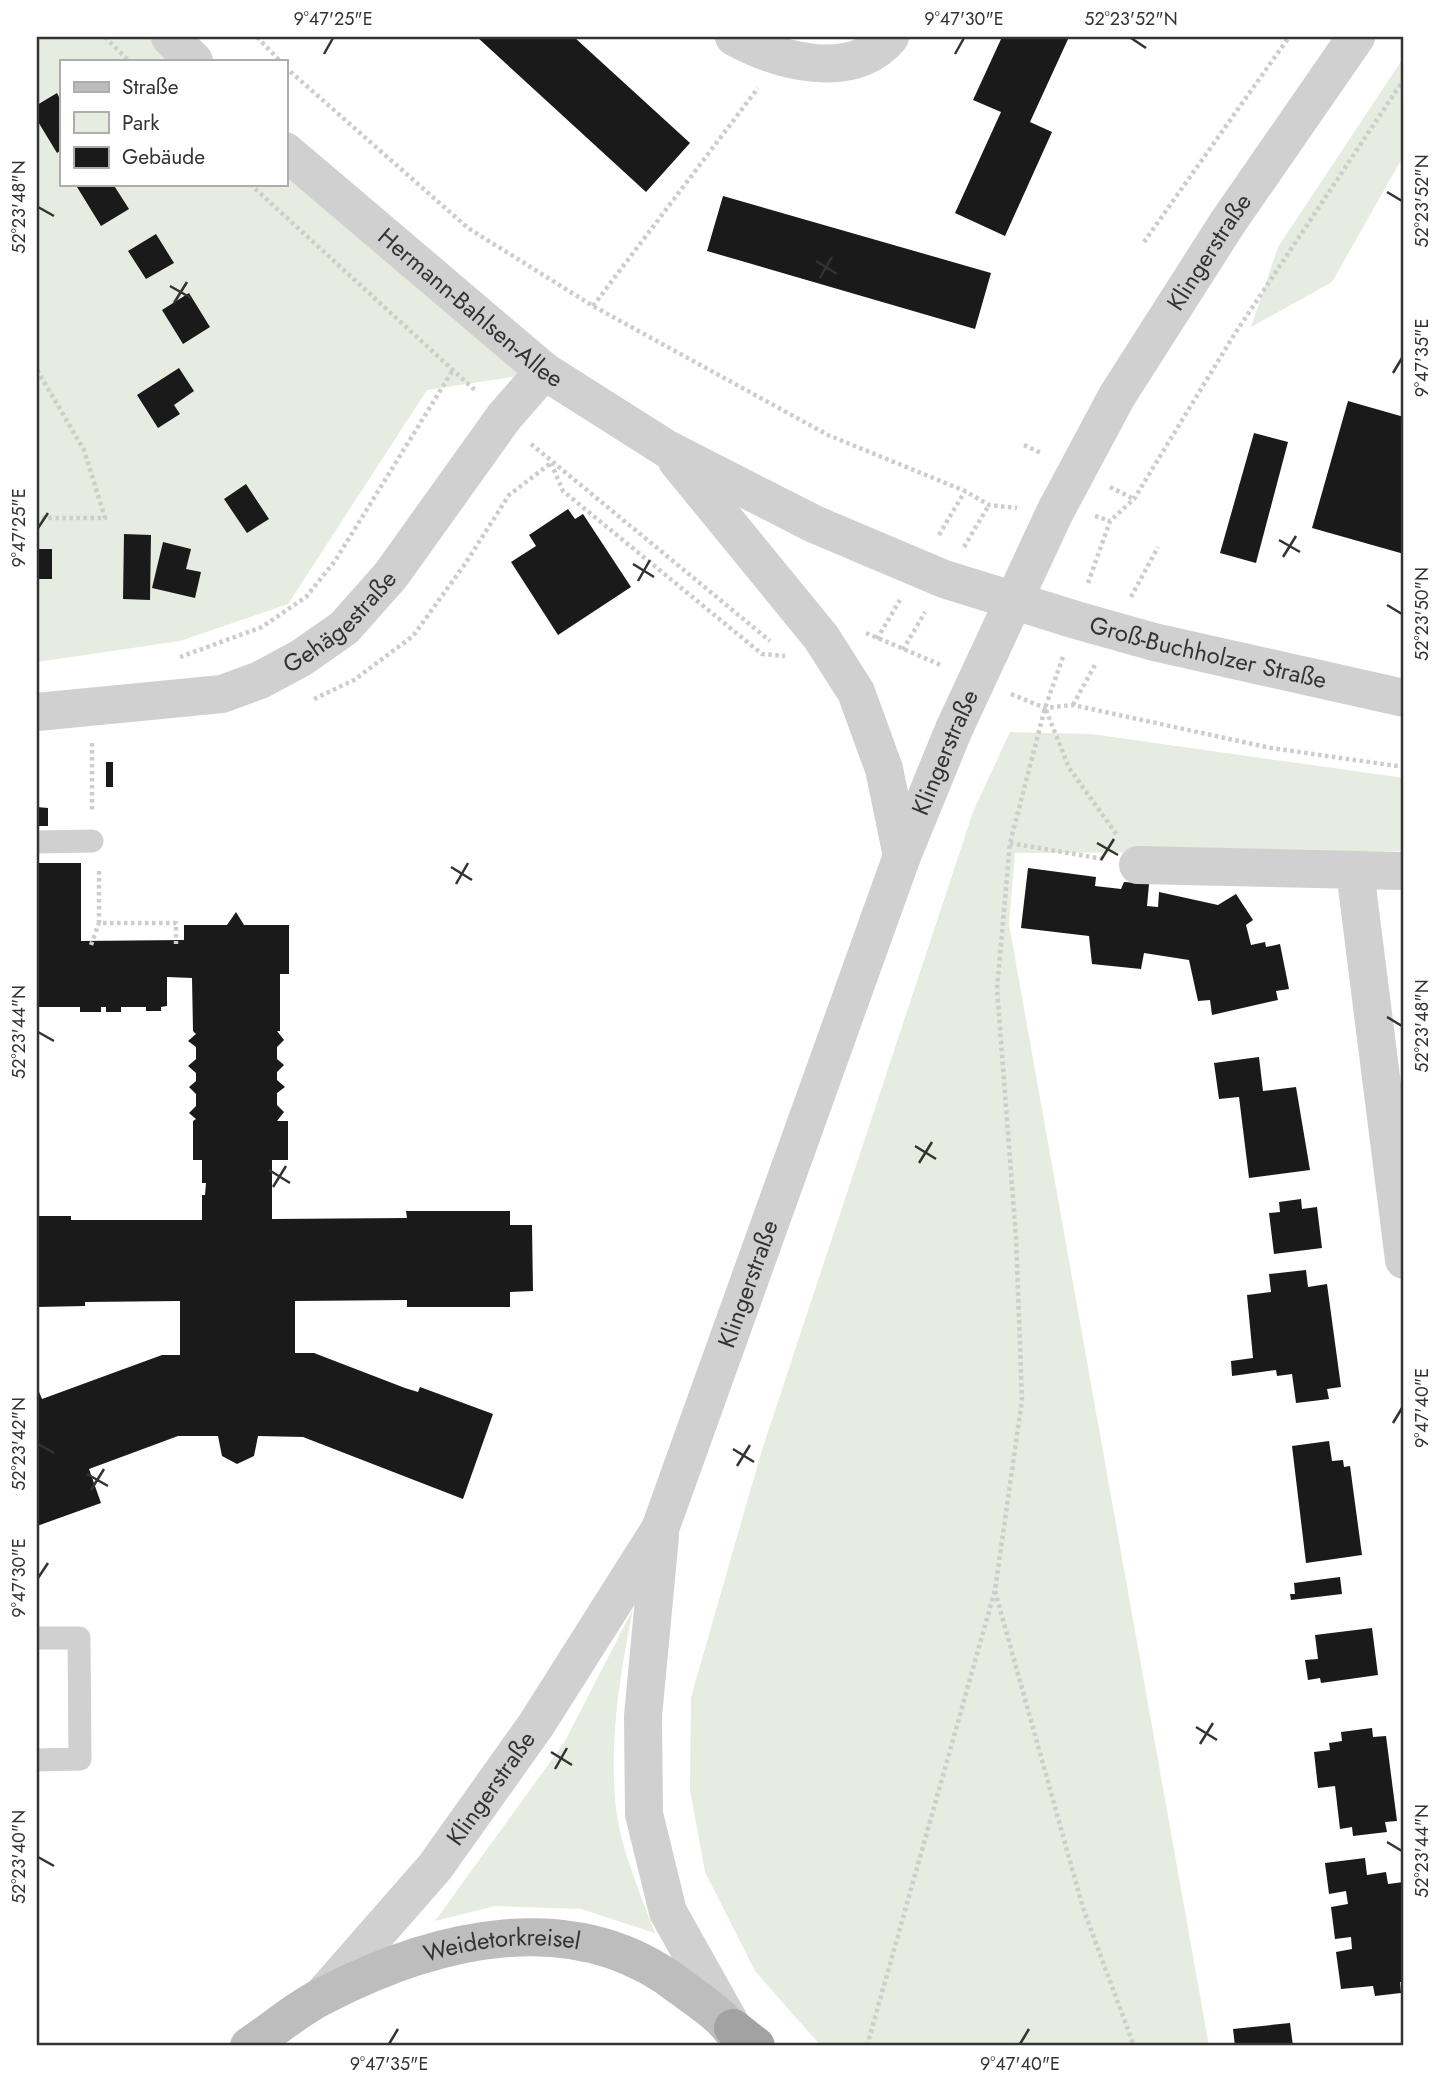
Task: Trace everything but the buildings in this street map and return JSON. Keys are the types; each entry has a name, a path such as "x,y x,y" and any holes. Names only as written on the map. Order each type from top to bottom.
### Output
{"main road":[{"name":"Weidetorkreisel","path":"249,2046 322,1996 422,1953 497,1937 574,1938 655,1966 743,2040"}],"street":[{"path":"170,37 193,60"},
{"path":"734,37 782,57 820,63 857,60 890,37"},
{"name":"Klingerstraße","path":"322,1996 435,1867 536,1725 660,1529 902,856 954,729 1055,512 1117,396 1207,254 1356,37"},
{"name":"Hermann-Bahlsen-Allee","path":"287,153 544,371 667,449 814,524 944,579 1014,600"},
{"name":"Gehägestraße","path":"37,712 222,694 260,680 301,658 344,628 391,575 504,417 544,371"},
{"name":"Hermann-Bahlsen-Allee","path":"667,449 821,638 856,692 884,769 902,856"},
{"name":"Groß-Buchholzer Straße","path":"1014,600 1181,648 1404,698"},
{"path":"1138,865 1404,871"},
{"path":"1355,871 1404,1260"},
{"name":"Klingerstraße","path":"660,1529 643,1716 644,1814 668,1912 743,2040"}],"lane":[{"path":"37,842 92,841"},
{"path":"37,1638 79,1638 80,1759 37,1760"}],"path":[{"path":"105,37 128,60"},
{"path":"257,37 279,60"},
{"path":"1144,242 1289,37"},
{"path":"593,306 782,57"},
{"path":"287,69 468,228 593,306 828,435 965,491 989,505 944,579"},
{"path":"867,2046 995,1590 1022,1400 1016,1237 997,989 1010,843 1045,708 1110,521 1135,499 1234,335 1404,79"},
{"path":"252,186 504,417"},
{"path":"37,370 84,450 105,518 37,518"},
{"path":"176,658 262,626 306,597 335,561 453,370"},
{"path":"551,463 790,657 762,654 563,491 551,463"},
{"path":"856,628 902,650"},
{"path":"1045,708 1073,705 1271,748 1404,767"},
{"path":"1045,708 1069,768 1138,865"},
{"path":"1010,843 1138,865"},
{"path":"90,945 99,923"},
{"path":"995,1590 1083,1908 1134,2046"}],"green space":[{"path":"37,37 170,37 193,60 60,60 60,186 287,186 287,154 537,373 427,390 288,604 180,641 37,662"},
{"path":"1404,57 1404,155 1332,282 1251,327 1278,247"},
{"path":"1010,732 1091,734 1404,778 1404,851 1015,853 1009,924 1209,2046 821,2046 755,1971 705,1872 690,1790 691,1697 762,1450 973,812"},
{"path":"633,1609 617,1704 615,1800 625,1851 655,1933 581,1909 495,1906 435,1921 564,1743"}]}
